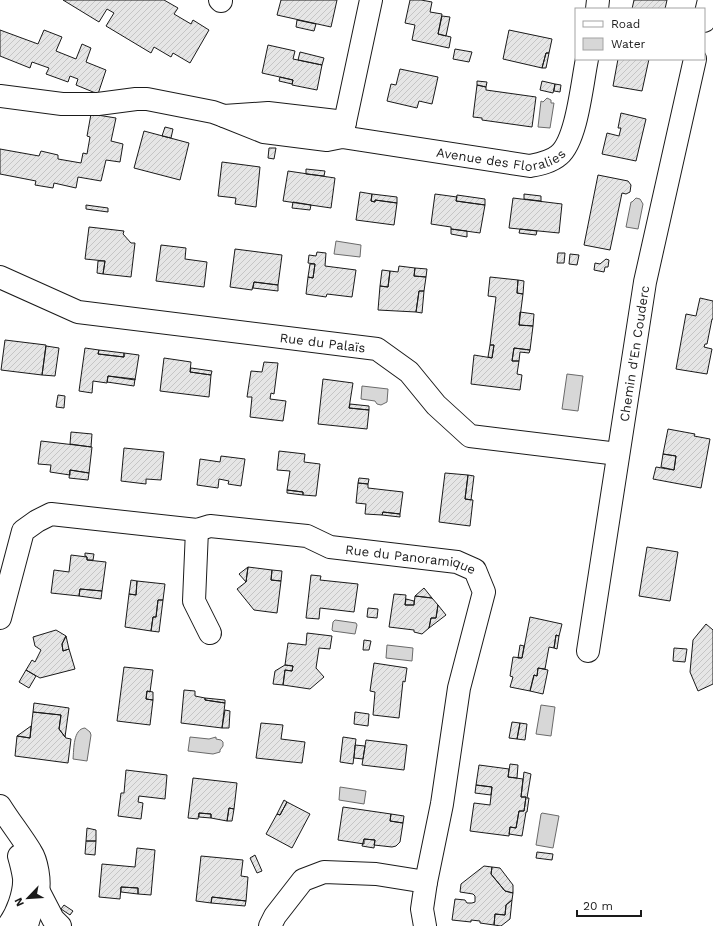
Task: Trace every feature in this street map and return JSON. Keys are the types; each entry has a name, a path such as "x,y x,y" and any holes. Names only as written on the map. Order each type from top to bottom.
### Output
{"street":[{"path":"343,130 371,0"},
{"path":"705,17 709,0"},
{"name":"Avenue des Floralies","path":"0,96 62,104 98,104 147,99 213,112 224,116 268,113 343,130 530,166 544,163 558,156 567,147 573,132 587,60"},
{"name":"Chemin d'En Couderc","path":"588,651 645,282 695,60"},
{"name":"Rue du Palaïs","path":"0,277 78,312 377,349 409,372 436,405 470,436 618,454"},
{"name":"Rue du Panoramique","path":"0,618 23,531 37,521 51,514 196,530 210,526 307,536 330,546 457,562 475,570 484,592 459,688 442,804 422,909 425,926"},
{"path":"196,530 194,601 210,633"},
{"path":"0,806 32,853 38,876 38,890 26,926 21,924 9,926"},
{"path":"9,926 14,919 21,900 24,879 14,828"},
{"path":"270,926 275,916 303,880 324,872 376,874 426,882"},
{"path":"38,890 53,919 60,926"}],"water":[{"path":"547,98 551,100 551,103 554,103 550,128 538,127 541,101 543,102"},
{"path":"636,198 640,199 643,204 638,229 626,227 631,202"},
{"path":"336,241 361,245 360,257 334,254"},
{"path":"567,374 583,376 578,411 562,409"},
{"path":"362,386 388,389 387,402 381,405 377,404 375,401 361,399"},
{"path":"335,620 356,623 355,634 333,631 333,622"},
{"path":"387,645 413,648 412,661 386,658"},
{"path":"541,705 555,707 551,736 536,734"},
{"path":"85,728 91,735 87,761 73,759 76,736 81,729"},
{"path":"190,737 209,739 216,737 216,739 223,742 223,746 220,752 213,754 188,751"},
{"path":"340,787 366,791 364,804 339,800"},
{"path":"542,813 559,816 553,848 536,845"}],"building":[{"path":"63,0 164,0 178,8 174,14 191,24 193,20 209,30 190,63 173,53 171,57 154,47 151,53 106,26 114,13 107,9 99,22"},
{"path":"281,0 337,0 331,27 277,15"},
{"path":"410,0 432,2 430,12 442,14 438,34 451,37 449,48 412,40 415,25 405,23"},
{"path":"634,0 667,0 665,8 632,8"},
{"path":"442,16 450,17 446,36 438,34"},
{"path":"297,20 316,24 314,31 296,27"},
{"path":"0,30 38,44 44,30 62,37 56,51 76,59 82,44 91,48 86,62 106,70 98,94 76,85 78,79 70,76 68,82 46,74 49,68 32,62 30,68 0,56"},
{"path":"509,30 552,39 549,53 546,53 542,68 503,59"},
{"path":"268,45 295,51 293,59 322,65 317,90 292,85 293,80 262,73"},
{"path":"455,49 472,52 469,62 453,59"},
{"path":"300,52 324,58 322,65 298,60"},
{"path":"546,53 549,53 546,68 542,68"},
{"path":"618,60 649,60 642,91 613,86"},
{"path":"400,69 438,77 432,104 419,101 417,108 387,101 391,84 396,85"},
{"path":"280,77 293,80 292,84 279,81"},
{"path":"477,81 487,82 486,87 477,85"},
{"path":"542,81 555,84 553,93 540,90"},
{"path":"555,84 561,85 560,92 554,91"},
{"path":"477,85 486,87 486,90 536,97 532,127 482,120 482,118 473,117"},
{"path":"621,113 646,119 636,161 602,154 607,133 619,136 621,128 618,128"},
{"path":"91,114 116,118 111,141 123,144 120,162 106,160 101,181 78,177 76,188 54,183 53,188 35,185 36,181 0,174 0,149 39,156 41,151 58,155 58,159 81,163 83,153 87,154 90,137 87,136"},
{"path":"165,127 173,129 171,138 162,136"},
{"path":"144,131 189,143 180,180 134,168"},
{"path":"269,148 276,148 274,159 268,158"},
{"path":"222,162 260,167 256,207 235,204 236,198 218,196"},
{"path":"306,169 325,171 324,176 306,174"},
{"path":"288,171 335,178 331,208 283,201"},
{"path":"598,175 628,181 631,185 630,192 626,194 622,193 610,250 584,245"},
{"path":"360,192 372,194 371,201 375,202 375,200 397,203 394,225 356,220"},
{"path":"372,194 397,197 397,203 375,200 375,202 371,201"},
{"path":"435,194 457,197 456,201 485,205 480,233 451,229 451,227 431,224"},
{"path":"524,194 541,196 541,201 524,199"},
{"path":"457,195 485,199 485,205 456,201"},
{"path":"513,198 562,204 559,233 509,228"},
{"path":"293,202 311,205 310,210 292,208"},
{"path":"86,205 108,208 108,212 86,209"},
{"path":"89,227 124,231 123,234 131,243 135,243 131,277 103,274 105,261 85,259"},
{"path":"451,229 467,231 467,237 451,234"},
{"path":"520,229 537,231 536,235 519,233"},
{"path":"161,245 186,248 185,259 207,262 204,287 156,281"},
{"path":"235,249 282,255 278,285 254,282 252,290 230,287"},
{"path":"317,252 326,253 325,266 356,270 352,297 327,294 326,297 306,294 308,277 313,278 315,264 308,263 309,255 316,256"},
{"path":"558,253 565,253 564,263 557,263"},
{"path":"570,254 579,255 577,265 569,264"},
{"path":"606,259 609,260 608,267 605,267 604,272 594,270 595,263 600,264"},
{"path":"98,261 105,261 103,274 97,273"},
{"path":"310,264 315,264 313,278 308,277"},
{"path":"399,266 415,268 414,276 426,277 424,291 419,291 416,312 378,310 380,286 388,287 390,271 398,272"},
{"path":"415,268 427,269 426,277 414,276"},
{"path":"382,270 390,271 388,287 380,286"},
{"path":"490,277 518,280 517,293 523,294 519,325 533,326 530,350 514,348 512,361 519,361 517,374 522,375 520,390 471,384 474,355 492,358 494,345 490,345 496,297 488,296"},
{"path":"518,280 524,281 523,294 517,293"},
{"path":"254,282 278,285 278,291 253,288"},
{"path":"419,291 424,291 422,313 416,312"},
{"path":"700,298 713,301 713,319 707,344 705,344 704,347 712,349 707,374 676,369 686,314 696,316"},
{"path":"520,312 534,314 533,326 519,325"},
{"path":"5,340 46,345 42,375 1,370"},
{"path":"490,345 494,345 492,358 488,357"},
{"path":"46,346 59,348 55,376 42,375"},
{"path":"85,348 99,350 98,354 124,357 124,353 139,355 135,380 108,376 107,383 93,381 92,393 79,391"},
{"path":"514,348 530,350 529,353 520,352 519,361 512,361"},
{"path":"99,350 124,353 124,357 98,354"},
{"path":"164,358 191,362 190,372 211,375 209,397 160,391"},
{"path":"264,362 278,363 274,394 271,393 270,399 286,401 283,421 250,417 252,397 247,397 251,371 262,372"},
{"path":"191,368 212,371 211,375 190,372"},
{"path":"108,376 135,379 134,386 107,382"},
{"path":"323,379 353,383 349,408 369,410 367,429 318,424"},
{"path":"58,395 65,396 64,408 56,407"},
{"path":"350,404 369,406 369,410 349,408"},
{"path":"668,429 695,434 694,436 710,439 701,488 653,479 656,467 674,470 676,456 663,454"},
{"path":"71,432 92,434 91,447 70,444"},
{"path":"41,441 92,447 89,473 70,470 70,475 50,472 51,465 38,464"},
{"path":"124,448 164,452 161,480 146,479 146,484 121,481"},
{"path":"279,451 305,454 304,462 320,464 316,496 303,495 303,492 287,490 290,471 277,470"},
{"path":"663,454 676,456 674,470 661,467"},
{"path":"221,456 245,459 241,486 228,484 229,481 219,479 218,488 197,485 200,459 220,462"},
{"path":"70,470 89,473 88,480 69,478"},
{"path":"445,473 468,475 465,499 473,500 470,526 439,522"},
{"path":"468,475 474,476 471,500 465,499"},
{"path":"359,478 369,479 368,484 358,483"},
{"path":"358,483 368,484 368,488 403,492 400,514 383,512 382,515 365,514 366,504 356,503"},
{"path":"287,490 303,492 303,495 287,493"},
{"path":"383,512 400,514 400,517 382,515"},
{"path":"647,547 678,552 670,601 639,596"},
{"path":"85,553 94,554 93,560 87,560"},
{"path":"71,555 87,557 87,560 106,562 102,591 80,589 79,596 51,593 54,570 69,572"},
{"path":"248,567 272,570 271,580 281,581 277,613 254,610 237,589 246,582"},
{"path":"248,567 246,582 239,574"},
{"path":"272,570 282,571 281,581 271,580"},
{"path":"311,575 321,576 320,580 358,584 354,612 320,608 319,619 306,618"},
{"path":"131,580 137,581 136,595 129,594"},
{"path":"137,581 165,584 163,600 158,600 156,617 153,617 151,631 125,627 129,594 136,595"},
{"path":"424,588 432,598 415,596"},
{"path":"80,589 102,591 101,599 79,596"},
{"path":"394,594 406,595 405,605 414,605 415,596 432,598 438,605 436,618 431,618 429,628 422,634 414,632 414,630 389,627"},
{"path":"406,599 414,601 414,605 405,605"},
{"path":"158,600 163,600 159,632 151,631 153,617 156,617"},
{"path":"438,605 446,615 429,628 431,618 436,618"},
{"path":"368,608 378,609 377,618 367,617"},
{"path":"530,617 562,624 559,636 556,635 554,648 549,647 545,669 538,668 537,676 534,675 530,691 510,687 513,677 510,676 513,657 522,658"},
{"path":"706,624 713,630 713,684 698,691 690,672 693,640"},
{"path":"56,630 66,636 62,644 63,651 69,649 75,669 40,678 26,670 32,660 35,662 41,650 35,646 33,637"},
{"path":"307,633 332,636 330,649 319,648 316,668 324,677 310,689 283,685 285,670 292,671 293,666 285,665 288,643 306,645"},
{"path":"556,635 559,636 557,649 554,648"},
{"path":"66,636 69,649 63,651 62,644"},
{"path":"364,640 371,641 369,650 363,650"},
{"path":"520,645 524,646 522,658 518,658"},
{"path":"674,648 687,649 685,662 673,661"},
{"path":"374,663 407,668 405,682 403,681 399,718 373,715 375,692 370,691"},
{"path":"285,665 293,666 292,671 285,670 283,685 273,684 275,671"},
{"path":"124,667 153,670 150,692 147,691 146,699 153,700 150,725 117,721"},
{"path":"538,668 548,670 543,694 530,691 534,675 537,676"},
{"path":"26,670 36,676 29,688 19,682"},
{"path":"184,690 195,691 195,696 205,698 205,700 225,703 222,728 181,723"},
{"path":"147,691 153,692 153,700 146,699"},
{"path":"205,698 225,700 225,703 205,700"},
{"path":"34,703 69,708 65,737 59,729 61,715 33,712"},
{"path":"225,710 230,711 229,728 222,728"},
{"path":"33,712 61,715 59,729 66,738 71,739 68,763 15,756 17,736 30,738"},
{"path":"355,712 369,714 368,726 354,724"},
{"path":"512,722 520,723 517,739 509,738"},
{"path":"261,723 283,725 281,739 305,742 302,763 256,758"},
{"path":"520,723 527,724 525,740 517,739"},
{"path":"31,726 30,738 17,736"},
{"path":"343,737 356,739 353,764 340,762"},
{"path":"366,740 407,745 404,770 362,765"},
{"path":"355,745 365,746 363,759 354,758"},
{"path":"510,764 518,765 517,778 508,777"},
{"path":"479,765 509,769 508,777 523,779 521,797 526,797 524,811 519,811 516,828 510,827 509,836 470,831 474,803 490,805 492,787 476,785"},
{"path":"126,770 167,775 165,799 139,796 138,802 143,803 141,819 118,816 121,793 124,793"},
{"path":"524,772 531,774 527,798 529,798 527,812 522,836 509,834 510,827 516,828 519,811 524,811 526,797 521,797"},
{"path":"193,778 237,783 234,809 229,808 227,821 211,818 211,814 199,813 198,819 188,818"},
{"path":"476,785 492,787 491,795 475,793"},
{"path":"284,800 287,802 280,815 277,814"},
{"path":"287,802 310,814 292,848 266,834 277,814 280,815"},
{"path":"343,807 391,814 390,821 403,823 400,842 396,846 392,847 374,845 375,840 364,839 364,844 338,840"},
{"path":"229,808 234,809 232,821 227,821"},
{"path":"199,813 211,814 211,818 199,817"},
{"path":"391,814 404,816 403,823 390,821"},
{"path":"87,828 96,830 96,841 86,841"},
{"path":"364,839 375,840 374,848 362,846"},
{"path":"86,841 96,841 95,855 85,854"},
{"path":"137,848 155,850 151,895 138,894 138,888 121,887 120,899 99,897 102,864 135,867"},
{"path":"537,852 553,854 552,860 536,858"},
{"path":"255,855 262,871 257,873 250,858"},
{"path":"201,856 243,860 241,876 248,877 246,901 212,897 211,903 196,901"},
{"path":"484,866 492,867 491,874 505,891 513,893 512,900 506,905 505,915 495,914 494,925 480,923 480,921 471,920 471,922 452,920 455,899 465,900 467,903 475,902 475,896 473,894 460,892 461,884"},
{"path":"492,867 500,868 513,885 513,893 505,891 491,874"},
{"path":"121,887 138,888 138,894 121,892"},
{"path":"212,897 246,901 245,906 211,903"},
{"path":"512,900 510,919 501,926 494,925 495,914 505,915 506,905"},
{"path":"64,905 73,911 70,915 61,909"}]}
